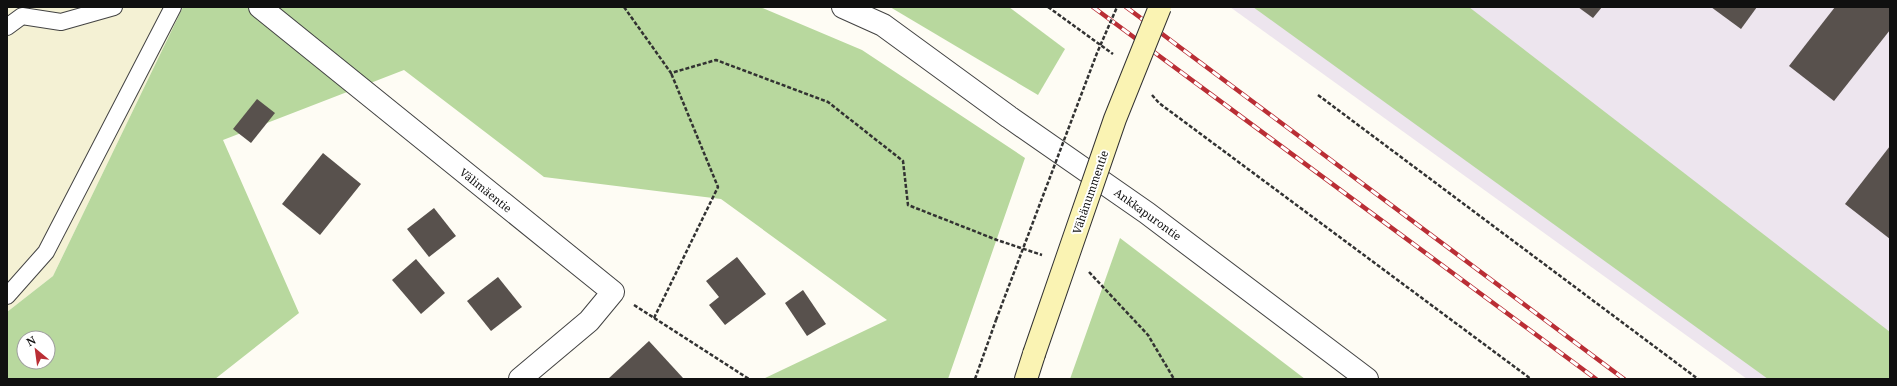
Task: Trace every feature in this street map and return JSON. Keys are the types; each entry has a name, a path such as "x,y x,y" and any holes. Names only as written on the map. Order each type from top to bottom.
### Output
{"main road":[{"name":"Vähänummentie","path":"1026,379 1115,119 1160,7"}],"street":[{"name":"Välimäentie","path":"260,7 613,292"},
{"name":"Ankkapurontie","path":"843,7 883,25 1009,117 1147,213 1367,379"},
{"path":"520,379 589,321 613,292"}],"lane":[{"path":"7,26 22,16 61,22 114,7"},
{"path":"7,296 46,252 173,7"}],"path":[{"path":"624,7 671,73 718,187 654,318"},
{"path":"1048,7 1115,56"},
{"path":"975,379 1091,66 1117,7"},
{"path":"671,73 716,60 828,102 903,161 908,205 997,240 1048,257"},
{"path":"1148,91 1165,107 1531,379"},
{"path":"1318,95 1698,379"},
{"path":"1085,269 1148,335 1174,379"},
{"path":"613,292 749,379"}],"shaded area":[{"path":"7,7 183,7 53,276 7,312"},
{"path":"1230,7 1890,7 1890,379 1747,379"}],"green space":[{"path":"183,7 760,7 862,50 1025,158 948,379 763,379 887,320 721,199 544,177 404,70 223,140 299,313 215,379 7,379 7,312 53,276"},
{"path":"890,7 1009,7 1065,49 1038,95"},
{"path":"1253,7 1469,7 1890,332 1890,379 1768,379"},
{"path":"1120,238 1305,379 1070,379"}],"building":[{"path":"1578,7 1602,7 1593,18"},
{"path":"1711,7 1757,7 1741,29"},
{"path":"1835,7 1890,7 1890,30 1834,101 1789,66"},
{"path":"257,99 275,113 251,143 233,129"},
{"path":"1890,146 1890,239 1845,204"},
{"path":"323,153 361,184 320,235 282,204"},
{"path":"434,208 456,236 429,257 407,229"},
{"path":"737,257 766,294 725,325 709,305 719,297 706,281"},
{"path":"416,259 445,293 421,314 392,280"},
{"path":"498,277 522,307 491,331 467,301"},
{"path":"803,290 826,324 807,336 785,303"},
{"path":"649,341 683,378 608,379"}],"railway":[{"path":"1093,7 1596,379"},
{"path":"1126,7 1624,379"}]}
